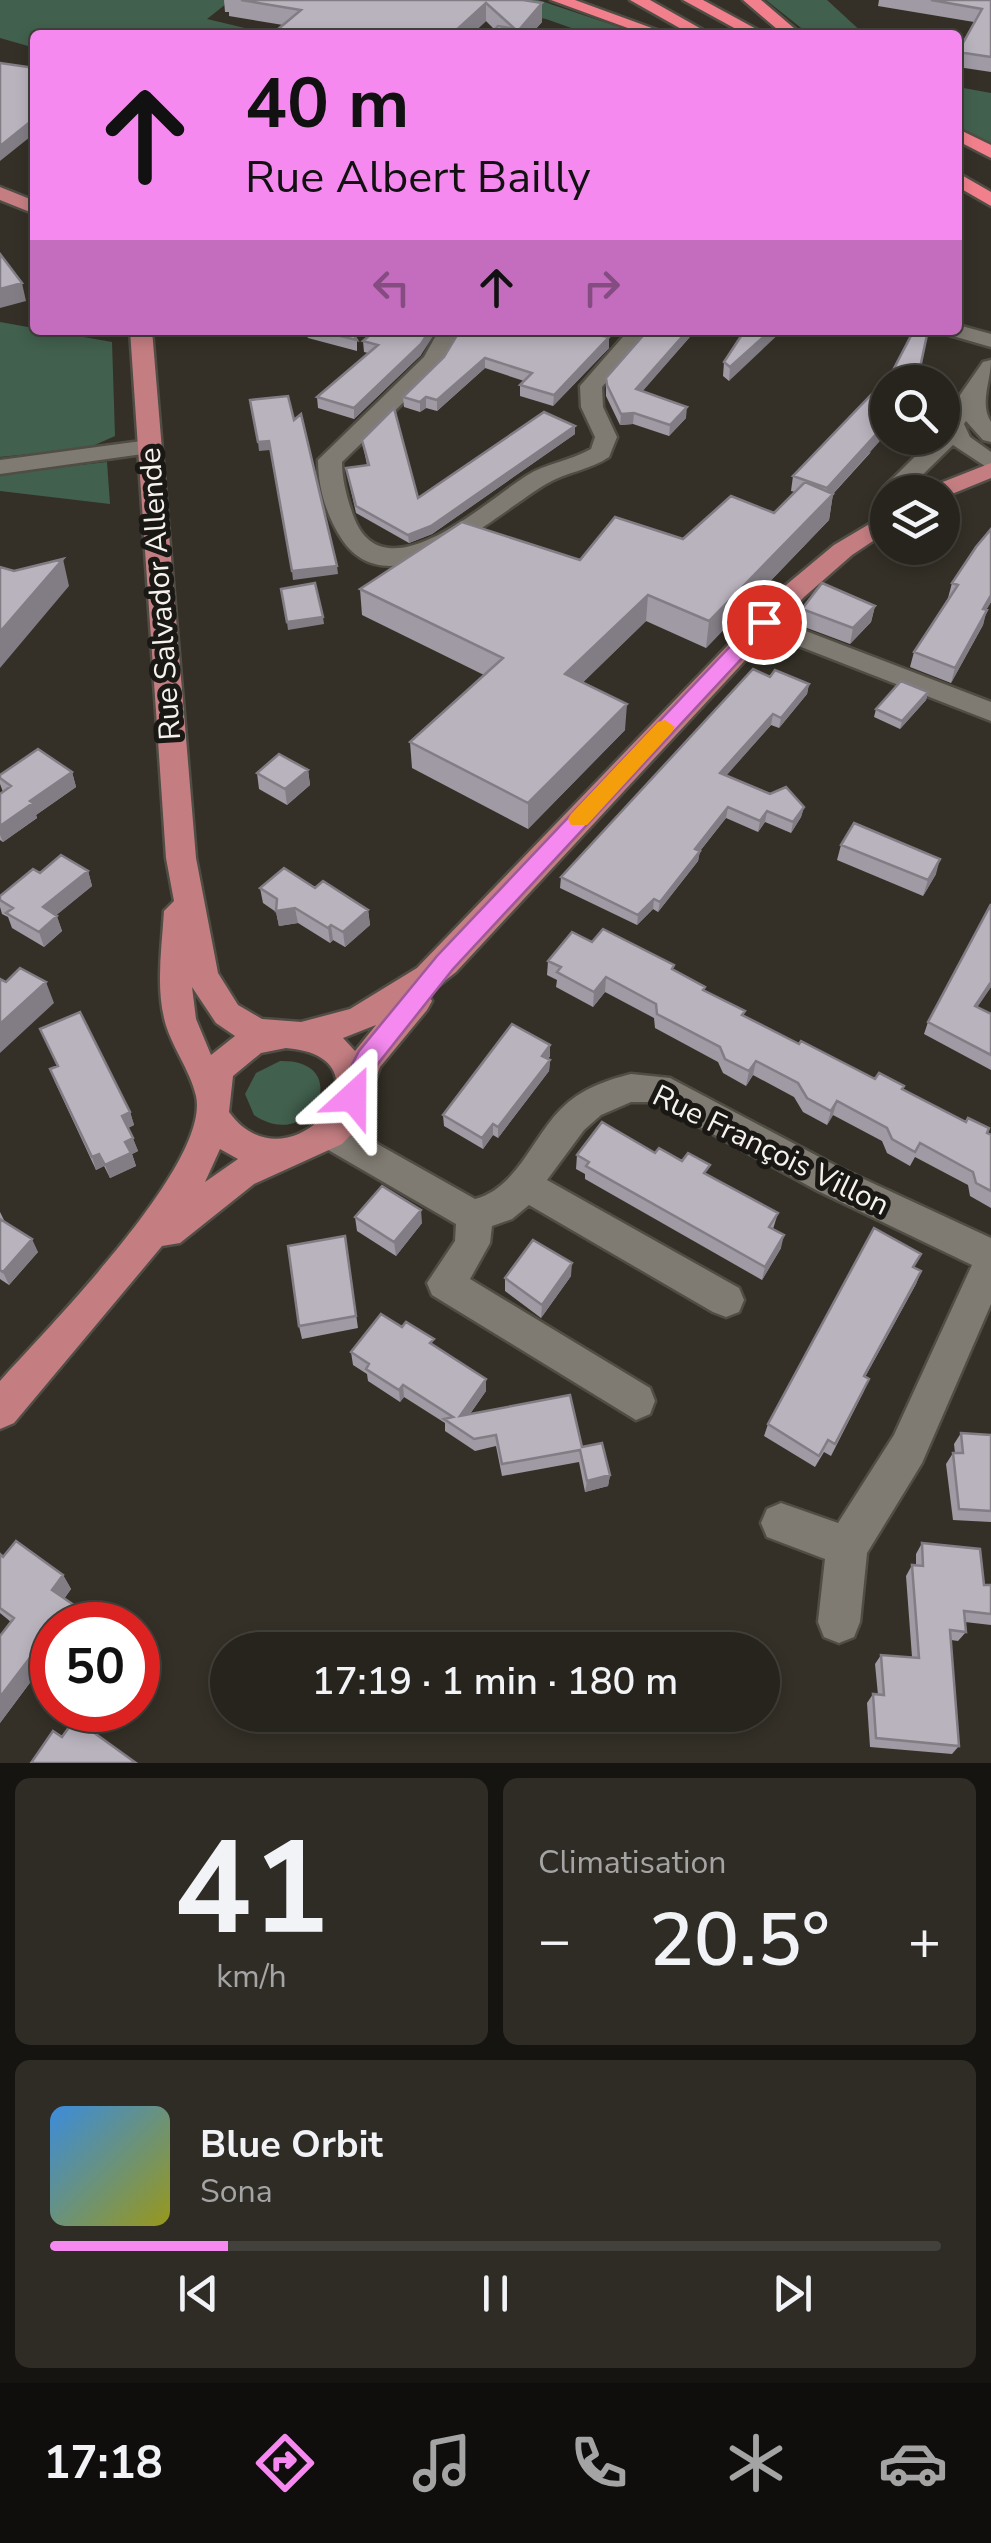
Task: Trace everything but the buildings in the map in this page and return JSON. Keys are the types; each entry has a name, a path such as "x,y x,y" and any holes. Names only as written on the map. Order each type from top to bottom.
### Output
{"highway":[{"path":"559,0 648,30"},
{"path":"638,0 695,30"},
{"path":"692,0 749,30"},
{"path":"751,0 788,30"},
{"path":"962,136 991,154"},
{"path":"962,146 991,164"},
{"path":"962,182 991,200"}],"main road":[{"path":"0,193 30,206"},
{"name":"Rue Salvador Allende","path":"141,335 181,858 202,974 227,1014 251,1029 287,1035"},
{"path":"960,481 991,466"},
{"path":"100,1295 224,1184 330,1134 350,1107 354,1086 368,1058 445,963 764,622 870,519"},
{"name":"Rue Salvador Allende","path":"181,858 177,1000 184,1034 212,1103"},
{"path":"0,1410 100,1295 182,1190 204,1148 218,1072 234,1053 287,1035 345,1026 378,1013 445,963"},
{"path":"287,1035 322,1041 338,1053 349,1068 354,1086"},
{"path":"212,1103 227,1136 244,1147 264,1153 297,1151"}],"street":[{"path":"962,333 991,341"},
{"path":"449,335 428,366 330,460 347,533 363,550 392,557 437,548 542,476 582,463 601,452 606,437 592,406 591,386 636,335"},
{"path":"598,335 636,335"},
{"path":"960,411 973,399 991,368"},
{"path":"973,399 974,418 991,434"},
{"path":"960,438 991,466"},
{"path":"0,467 149,447"},
{"path":"912,475 931,455"},
{"path":"764,622 988,705"},
{"name":"Rue François Villon","path":"472,1215 500,1208 524,1184 580,1111 611,1090 632,1085 658,1088 991,1260 908,1448 846,1547 839,1622"},
{"path":"330,1134 472,1215 477,1228 472,1246 445,1283 636,1402"},
{"path":"524,1184 726,1300"},
{"path":"781,1523 846,1547"}],"green space":[{"path":"0,0 231,0 207,19 249,29 30,30 30,47 0,38"},
{"path":"443,0 538,0 628,30 577,30 546,19"},
{"path":"766,0 827,0 860,30 804,30"},
{"path":"962,88 991,93 991,144 962,128"},
{"path":"0,322 30,327 30,335 73,335 112,342 115,436 88,448 0,457"},
{"path":"107,462 110,504 0,491 0,474"},
{"path":"280,1061 303,1064 316,1074 320,1088 308,1115 293,1123 275,1124 254,1115 245,1094 256,1073"}],"slow traffic":[{"path":"579,819 665,727"}],"route":[{"path":"353,1097 354,1086 368,1058 445,963 764,622"}]}
